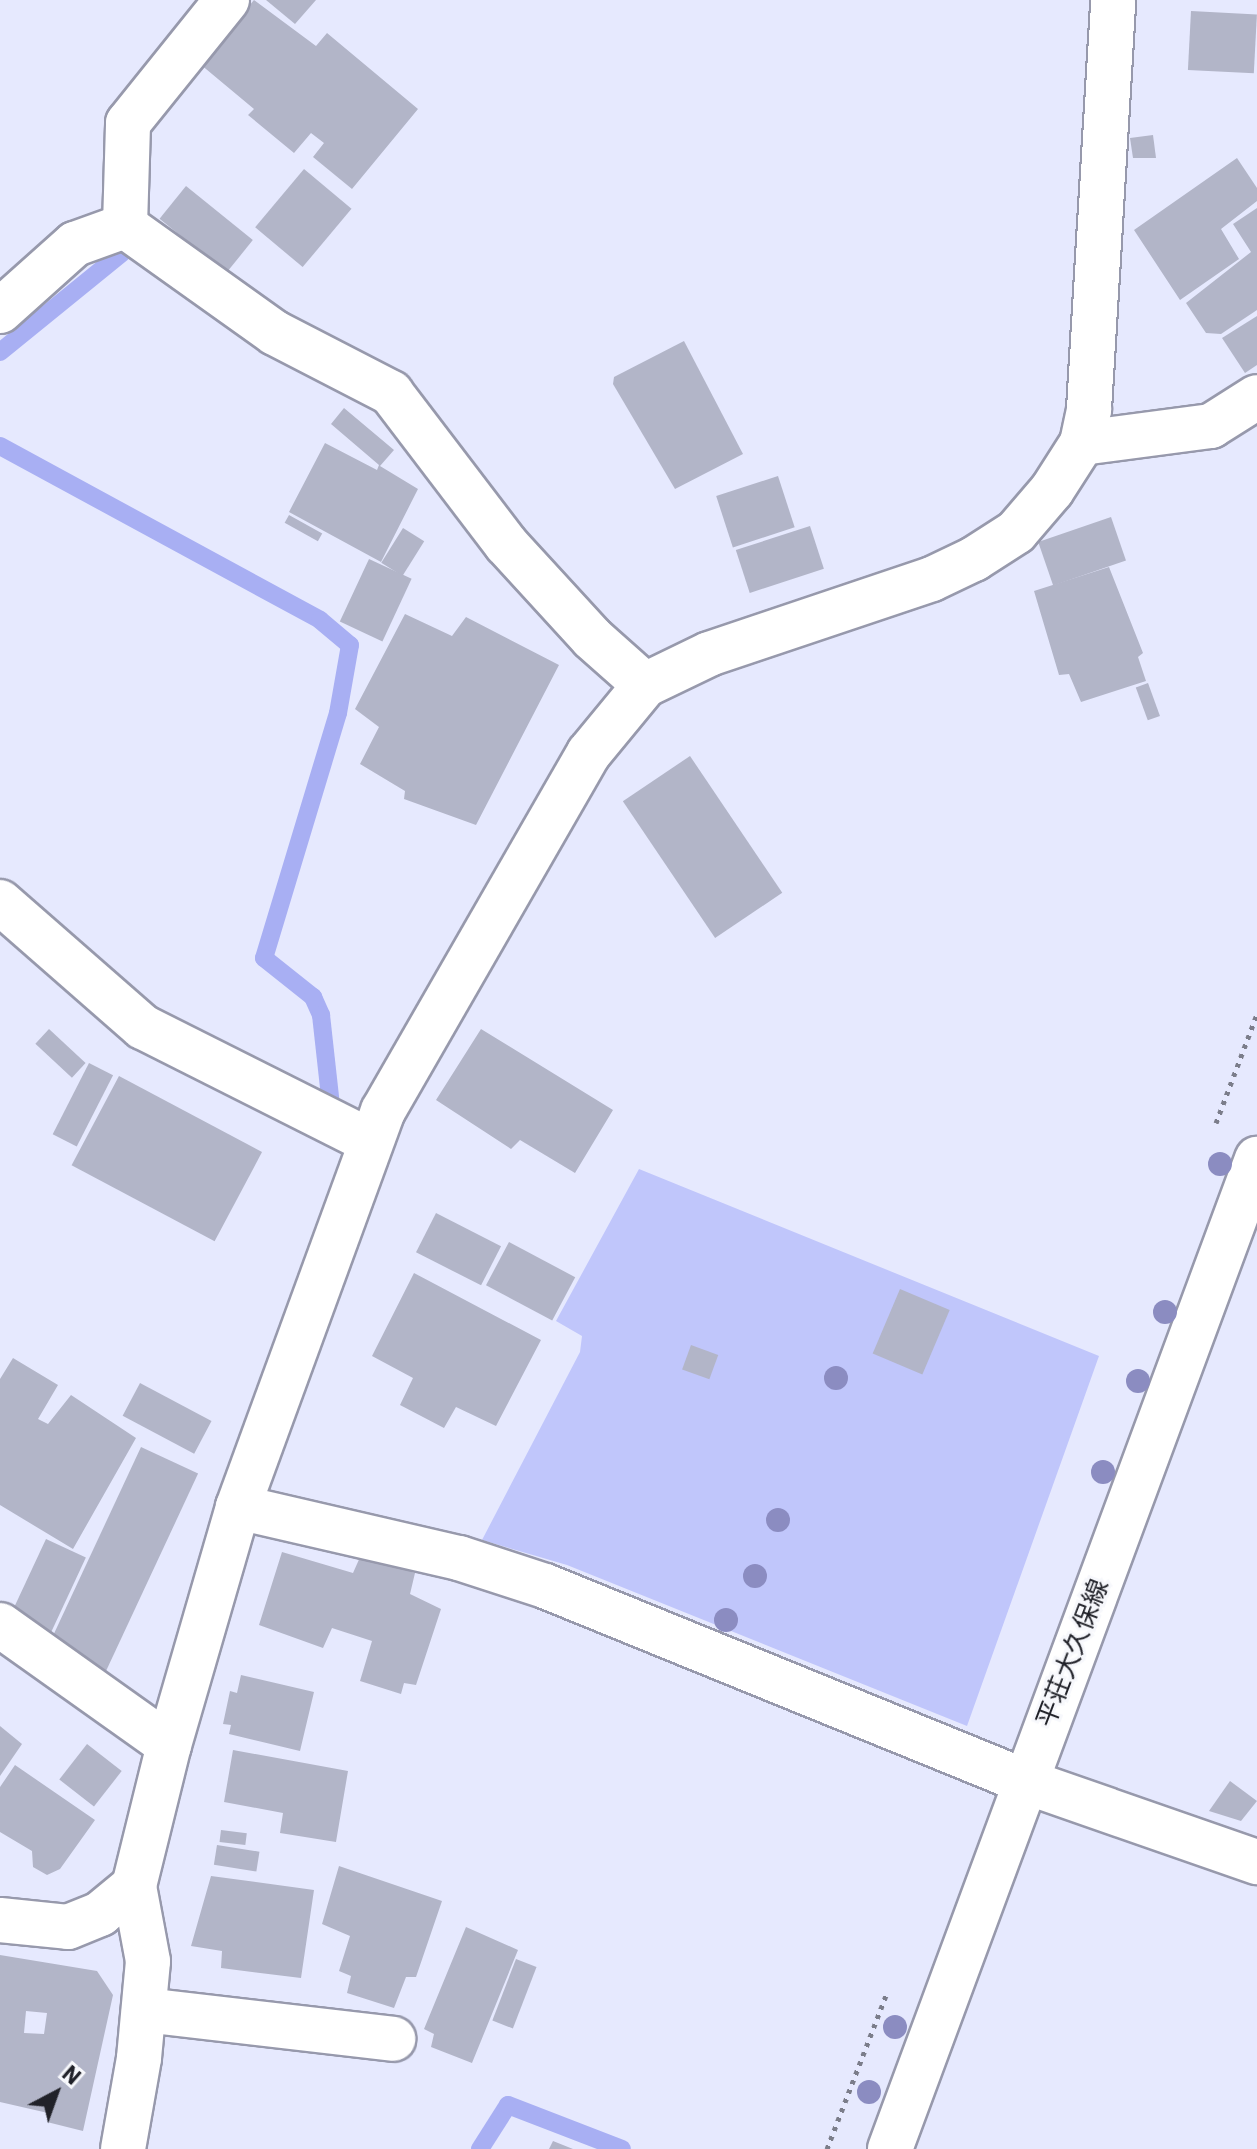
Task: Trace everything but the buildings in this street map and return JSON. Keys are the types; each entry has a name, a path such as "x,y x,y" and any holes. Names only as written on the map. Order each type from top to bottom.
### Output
{"street":[{"path":"125,226 128,123 227,0"},
{"path":"123,2149 144,2010 148,1961 134,1886 169,1745 238,1507 383,1111 589,753 645,685 709,654 932,579 974,559 1016,532 1052,490 1082,443 1102,248 1113,0"},
{"path":"0,311 75,244 125,226"},
{"path":"125,226 275,333 391,393 506,544 592,638 645,685"},
{"path":"1082,443 1211,426 1257,397"},
{"path":"0,902 143,1027 370,1141"},
{"name":"平荘大久保線","path":"890,2149 1257,1159"},
{"path":"238,1507 459,1558 545,1586 1024,1781 1257,1862"},
{"path":"0,1625 169,1745"},
{"path":"0,1920 68,1927 100,1914 134,1886"},
{"path":"144,2010 393,2039"}],"shaded area":[{"path":"639,1169 1099,1356 967,1726 567,1565 482,1540 580,1352 582,1336 556,1321"}],"waterway":[{"path":"0,352 122,253"},
{"path":"0,446 320,620 350,645 338,713 264,958 313,997 321,1015 331,1106"},
{"path":"480,2149 508,2105 622,2149"}]}
